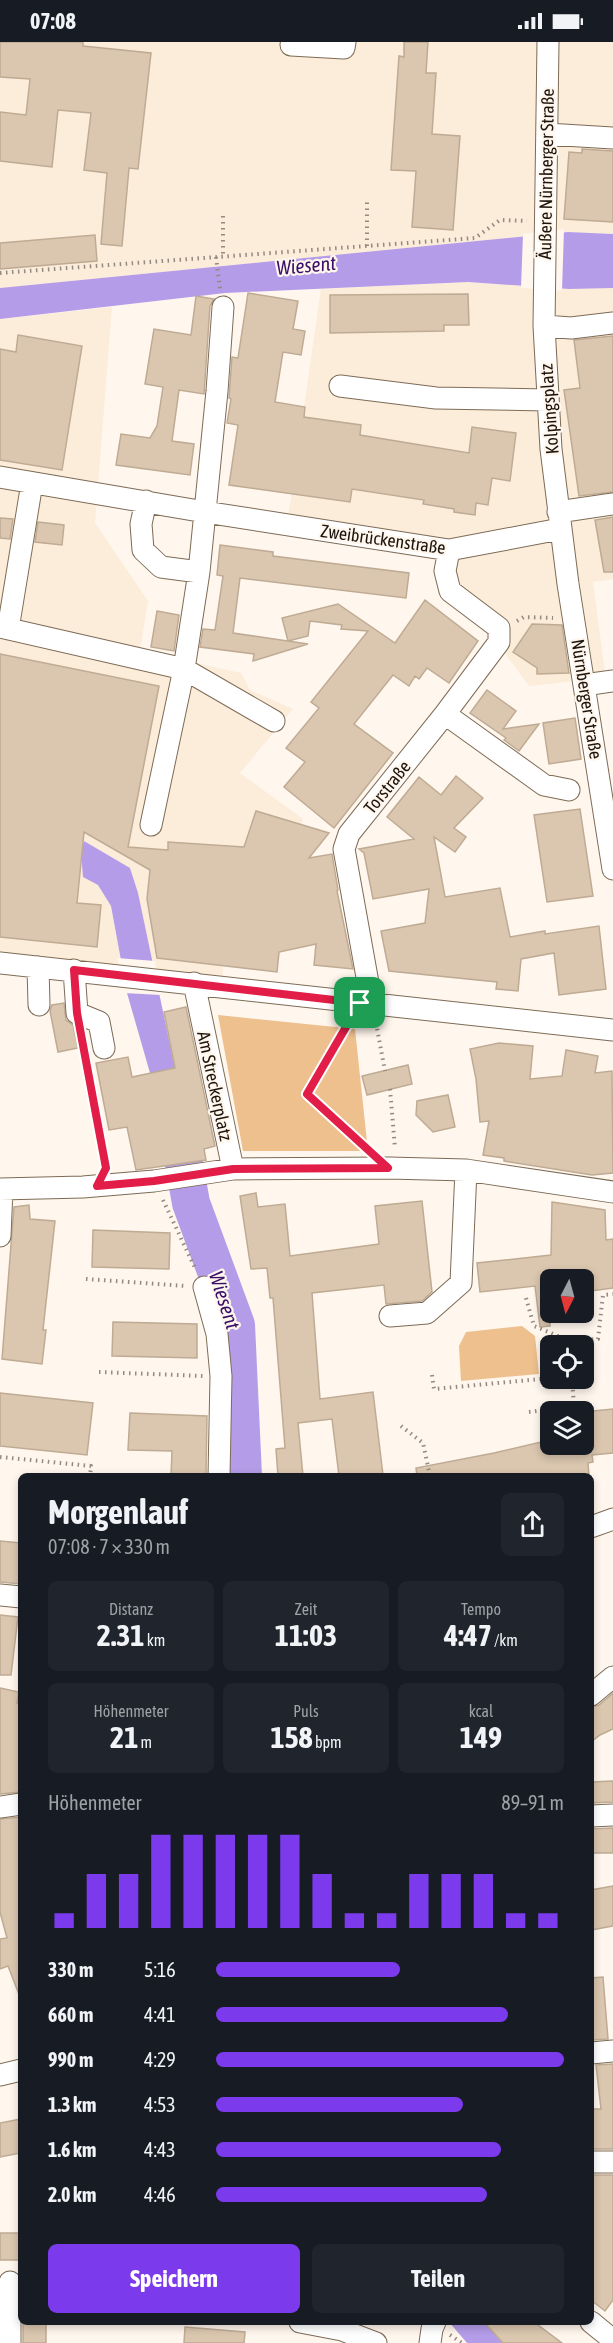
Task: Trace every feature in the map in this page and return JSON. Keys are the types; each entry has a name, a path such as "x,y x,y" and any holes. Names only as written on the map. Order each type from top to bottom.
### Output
{"street":[{"path":"291,45 344,48 345,42"},
{"name":"Äußere Nürnberger Straße","path":"545,316 548,42"},
{"path":"547,134 613,138"},
{"path":"151,825 185,665 199,572 223,307"},
{"path":"545,316 571,328 613,323"},
{"name":"Kolpingsplatz","path":"545,316 547,400 559,520"},
{"path":"340,386 436,398 547,400"},
{"name":"Zweibrückenstraße","path":"0,477 205,513 448,550 559,520"},
{"path":"32,483 4,628 185,665 274,721"},
{"path":"146,501 141,524 143,550 161,567 199,572"},
{"path":"559,520 613,504"},
{"name":"Nürnberger Straße","path":"559,520 612,855"},
{"path":"448,550 444,571 450,591 500,628"},
{"name":"Torstraße","path":"366,1004 344,849 349,834 499,642 500,628"},
{"path":"584,685 613,681"},
{"path":"445,714 544,785 569,790"},
{"path":"0,963 613,1030"},
{"path":"38,967 39,1005"},
{"path":"74,970 77,1013 99,1023 104,1047"},
{"name":"Am Streckerplatz","path":"194,983 233,1169"},
{"path":"0,1236 1,1189 97,1186 154,1181 233,1169 466,1170 613,1192"},
{"path":"390,1316 427,1313 461,1283 466,1170"},
{"path":"204,1287 218,1334 221,1376 219,1473"},
{"path":"594,1526 613,1519"},
{"path":"0,1596 18,1597"},
{"path":"594,1693 613,1677"},
{"path":"0,1807 18,1804"},
{"path":"594,1816 613,1815"},
{"path":"594,2053 613,2051"},
{"path":"0,2075 18,2071"},
{"path":"594,2162 613,2162"},
{"path":"10,2282 10,2343"},
{"path":"594,2324 613,2340"},
{"path":"316,2325 342,2330 376,2343"}],"path":[{"path":"367,199 367,246"},
{"path":"223,216 224,256"},
{"path":"0,273 475,238 500,220 546,221"},
{"path":"216,257 223,307"},
{"path":"500,628 524,618 574,618"},
{"path":"366,1004 385,1071"},
{"path":"366,1004 307,1094 392,1168"},
{"path":"85,1057 106,1168 97,1186"},
{"path":"390,1089 392,1168"},
{"path":"86,1279 204,1287 154,1181"},
{"path":"594,1340 598,1339 603,1295 613,1294"},
{"path":"526,1298 534,1326 553,1335"},
{"path":"99,1372 221,1376"},
{"path":"432,1375 434,1389 540,1379"},
{"path":"529,1412 574,1406 573,1389"},
{"path":"400,1426 423,1443 429,1473"},
{"path":"0,1457 91,1466 90,1473"}],"shaded area":[{"path":"0,42 613,42 613,234 568,232 0,288"},
{"path":"468,282 569,289 613,288 613,579 593,582 605,673 613,677 529,686 424,544 287,525 321,289"},
{"path":"112,307 95,523 148,601 140,651 241,673 250,690 293,709 240,773 303,819 276,898 221,895 223,978 155,970 130,868 84,841 81,852 111,906 122,966 0,952 0,319"},
{"path":"218,1015 355,1029 368,1151 243,1151"},
{"path":"522,1326 535,1336 539,1374 461,1381 459,1346 466,1332"}],"water":[{"path":"568,232 613,234 613,288 569,289 468,282 225,293 0,319 0,288"},
{"path":"84,841 130,868 138,893 181,1097 150,1073 127,993 111,906 98,885 83,877 81,852"},
{"path":"452,2325 487,2325 503,2343 467,2343"}],"pier":[{"path":"564,229 562,291 521,288 523,234"},
{"path":"117,958 155,961 161,995 124,993"}],"building":[{"path":"0,42 83,42 83,46 151,53 138,169 129,168 122,246 101,244 107,173 84,170 91,113 58,110 52,167 0,161 0,112 26,115 30,79 0,77"},
{"path":"404,42 428,42 426,73 436,73 432,134 460,136 453,230 412,227 416,171 391,170 399,56 404,57"},
{"path":"582,149 613,151 613,222 564,219 569,152 582,153"},
{"path":"95,235 97,261 0,269 0,243"},
{"path":"248,293 298,301 293,329 305,331 301,355 283,352 275,402 305,407 304,417 361,425 360,435 469,453 472,427 516,433 510,481 492,478 488,505 476,503 475,515 423,504 424,500 352,489 350,502 229,485 238,425 227,423 231,399 229,398 232,357 238,358"},
{"path":"468,294 469,325 444,325 444,331 330,333 330,295"},
{"path":"196,296 214,299 210,306 204,394 179,390 172,441 194,444 190,475 116,465 121,434 150,438 157,426 163,387 145,384 154,329 191,335"},
{"path":"18,335 82,346 62,470 0,460 0,349 16,352"},
{"path":"613,336 613,492 579,496 564,390 580,388 574,340"},
{"path":"613,517 613,572 604,572 595,520"},
{"path":"0,518 13,519 10,539 0,538"},
{"path":"38,522 64,525 62,545 35,542"},
{"path":"220,545 273,552 273,556 409,573 406,598 240,578 233,633 308,644 253,661 254,654 200,647 203,629 215,630 223,576 217,575"},
{"path":"425,600 478,641 449,683 427,668 419,679 415,676 409,686 393,675 354,724 393,753 334,828 284,787 305,762 286,748 319,708 311,702 368,631 341,629 342,625 310,621 308,636 288,641 282,618 338,604 395,643"},
{"path":"157,611 179,615 174,651 151,647"},
{"path":"532,624 562,625 569,673 537,674 537,668 513,652"},
{"path":"0,654 159,686 128,847 168,850 168,842 244,847 256,811 329,833 309,858 332,854 353,969 314,965 316,944 279,952 277,972 157,958 147,899 150,870 84,832 77,903 101,905 97,947 0,937"},
{"path":"487,690 516,711 503,729 539,724 519,751 504,740 506,738 470,713"},
{"path":"575,718 581,759 549,764 543,723"},
{"path":"456,776 483,798 454,828 466,837 455,852 434,837 445,897 500,888 510,937 599,926 606,989 559,995 554,953 521,959 518,991 496,989 497,982 389,971 381,931 425,923 429,889 373,899 364,853 359,849 414,839 387,817 419,777 441,795"},
{"path":"580,809 593,896 547,902 534,815"},
{"path":"64,1003 66,1020 73,1025 78,1048 58,1052 50,1011 52,1005"},
{"path":"186,1007 215,1146 204,1149 206,1160 136,1170 127,1127 109,1130 96,1063 128,1057 132,1077 175,1068 164,1012"},
{"path":"499,1043 533,1046 530,1079 562,1076 566,1050 598,1056 595,1073 612,1071 613,1173 592,1175 504,1161 504,1158 483,1155 489,1121 480,1122 476,1079 470,1049"},
{"path":"408,1065 412,1084 367,1095 362,1076"},
{"path":"448,1095 455,1127 433,1132 416,1115 417,1101"},
{"path":"256,1193 258,1207 285,1204 290,1256 379,1244 375,1206 422,1201 432,1292 422,1301 386,1304 384,1285 312,1293 320,1399 373,1392 383,1473 339,1473 332,1419 298,1423 303,1473 278,1473 276,1449 285,1448 273,1298 270,1298 267,1268 251,1269 240,1196"},
{"path":"552,1202 605,1210 606,1240 613,1239 613,1288 594,1291 594,1269 540,1269 540,1323 550,1323 550,1326 540,1327 535,1286 480,1292 477,1263 551,1255"},
{"path":"29,1205 30,1219 55,1221 43,1330 46,1330 42,1364 2,1359 14,1207"},
{"path":"93,1230 170,1233 169,1269 92,1267"},
{"path":"113,1322 197,1324 197,1358 112,1356"},
{"path":"0,1393 93,1403 87,1455 0,1446"},
{"path":"613,1409 613,1453 594,1455 594,1411"},
{"path":"130,1413 207,1416 206,1473 171,1473 172,1451 128,1450"},
{"path":"540,1442 540,1455 592,1455 593,1462 588,1463 589,1473 417,1473 416,1468"},
{"path":"0,1541 18,1543 18,1584 0,1582"},
{"path":"0,1615 18,1617 11,1675 0,1675"},
{"path":"0,1688 18,1692 18,1792 0,1794"},
{"path":"613,1693 613,1729 594,1740 594,1706 599,1705"},
{"path":"613,1781 613,1802 594,1803 594,1782"},
{"path":"18,1817 18,1992 8,1966 0,1969 0,1939 7,1938 0,1912 0,1819"},
{"path":"613,1828 613,1853 594,1853 594,1829"},
{"path":"613,1886 613,1926 594,1929 594,1889"},
{"path":"603,1977 608,2039 594,2040 594,1978"},
{"path":"613,2064 613,2149 594,2149 594,2109 601,2109 596,2065"},
{"path":"18,2120 18,2154 0,2157 0,2123"},
{"path":"594,2175 613,2175 613,2300 605,2311 594,2302"},
{"path":"0,2233 18,2233 18,2260 0,2260"},
{"path":"23,2325 46,2325 46,2343 23,2343"},
{"path":"487,2325 538,2325 562,2343 503,2343"},
{"path":"185,2327 245,2332 244,2343 184,2343"}],"waterway":[{"name":"Wiesent","path":"184,1164 191,1203 236,1325 243,1473"}],"route":[{"path":"74,970 360,1003 307,1094 388,1168 233,1169 154,1181 97,1186 106,1168 77,1013 74,970"}]}
